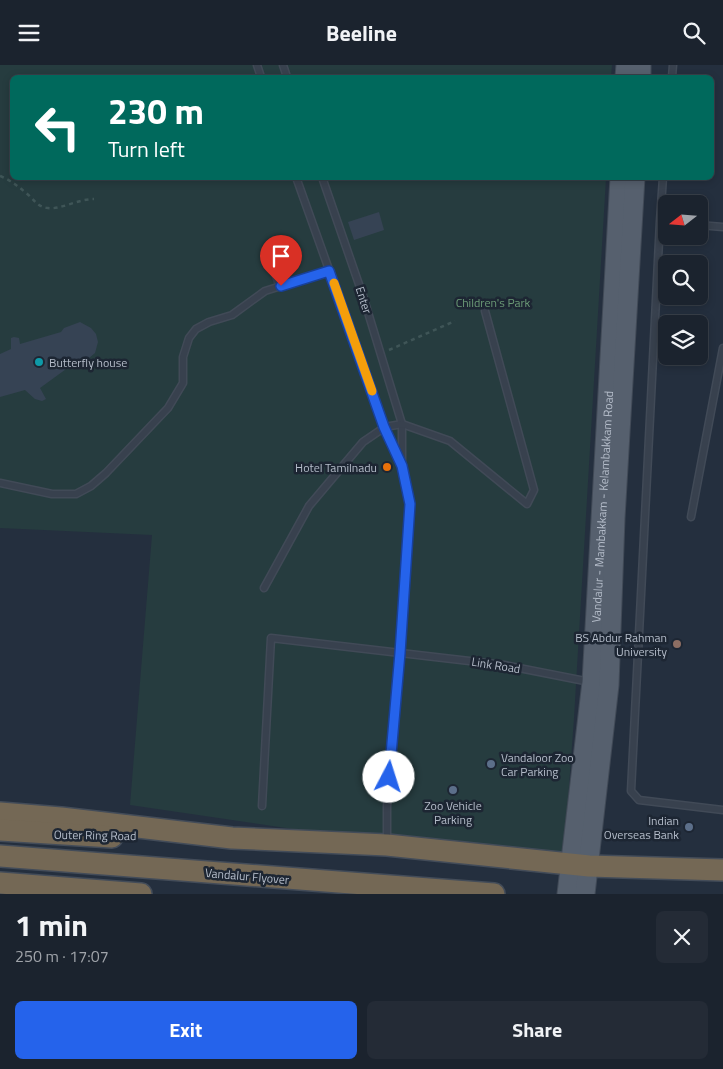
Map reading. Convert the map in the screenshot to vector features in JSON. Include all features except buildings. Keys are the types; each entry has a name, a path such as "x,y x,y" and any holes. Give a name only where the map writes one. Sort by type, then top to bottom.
{"highway":[{"path":"0,813 61,818 232,838 386,845 580,865 723,870"},
{"name":"Outer Ring Road","path":"0,830 108,837 191,834"},
{"name":"Vandalur Flyover","path":"0,856 494,894"},
{"path":"0,883 141,894"}],"main road":[{"name":"Vandalur - Mambakkam - Kelambakkam Road","path":"585,894 580,865 620,180"},
{"name":"Vandalur - Mambakkam - Kelambakkam Road","path":"566,894 580,865 609,685 615,517 635,180"}],"lane":[{"path":"297,180 384,427 402,466 410,504 387,806 386,845"},
{"name":"Enter","path":"323,180 363,296 402,424 402,466"},
{"path":"663,180 663,195"},
{"path":"708,226 723,227"},
{"path":"662,245 631,791 640,801 723,810"},
{"path":"0,483 52,494 76,494 91,486 106,473 168,408 183,383 183,357 189,339 196,329 209,322 232,315 265,291 329,271"},
{"path":"264,588 309,506 363,442 384,427 402,424 450,441 527,505 534,490 485,311"},
{"path":"691,517 723,348"},
{"name":"Link Road","path":"262,806 271,638 504,665 592,682"}],"path":[{"path":"0,176 16,184 38,205 50,209 77,200 94,199"},
{"path":"381,354 455,321"}],"green space":[{"name":"Children's Park","path":"0,65 612,65 611,75 10,75 10,180 606,180 574,718 563,869 130,805 152,535 0,528"}],"slow traffic":[{"path":"334,283 372,391"}],"place":[{"name":"Butterfly house","path":"39,362"},
{"name":"Hotel Tamilnadu","path":"387,467"},
{"name":"BS Abdur Rahman University","path":"677,644"},
{"name":"Vandaloor Zoo Car Parking","path":"491,764"},
{"name":"Zoo Vehicle Parking","path":"453,790"},
{"name":"Indian Overseas Bank","path":"689,827"}],"route":[{"path":"281,286 329,271 384,427 402,466 410,504 389,777"}]}
